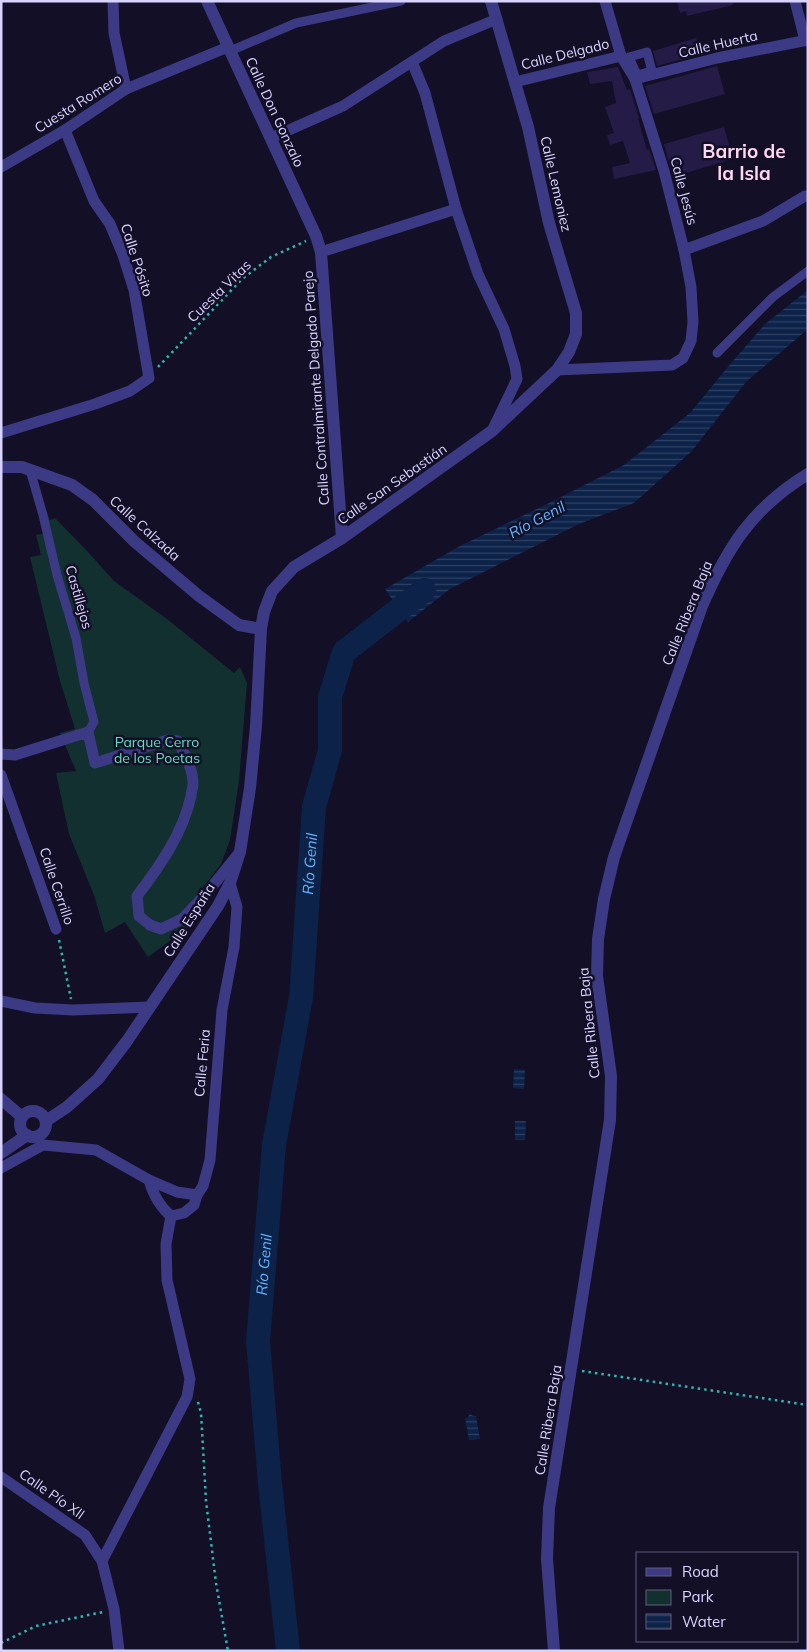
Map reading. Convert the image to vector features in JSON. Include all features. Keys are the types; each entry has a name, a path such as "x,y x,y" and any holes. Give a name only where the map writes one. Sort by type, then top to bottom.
{"street":[{"path":"114,1 114,33 126,89"},
{"name":"Calle Don Gonzalo","path":"207,1 316,236"},
{"path":"229,49 296,23 401,1"},
{"name":"Calle Lemoniez","path":"491,1 528,128 549,223 576,313 576,334 569,352 557,370"},
{"name":"Calle Jesús","path":"557,370 672,364 683,358 691,341 693,322 691,287 684,250 664,171 635,79 621,56 605,1"},
{"path":"795,1 806,40"},
{"path":"271,138 343,106 444,41 497,19"},
{"name":"Calle Huerta","path":"635,79 717,58 806,40"},
{"name":"Cuesta Romero","path":"1,168 65,130 126,89 229,49"},
{"name":"Calle Delgado","path":"515,82 621,56"},
{"path":"412,62 425,93 456,209 478,274 504,329 516,366 517,379 492,431"},
{"name":"Calle Pósito","path":"65,130 94,201 110,224 123,256 134,290 149,378"},
{"path":"684,250 763,221 805,196"},
{"path":"321,252 456,209"},
{"name":"Calle Contralmirante Delgado Parejo","path":"316,236 321,252 342,538"},
{"path":"717,352 773,297 808,270"},
{"name":"Calle San Sebastián","path":"261,629 267,601 272,591 294,567 342,538 492,431 557,370"},
{"path":"1,433 95,404 130,391 149,378"},
{"name":"Calle Calzada","path":"1,467 22,467 72,484 93,500 135,542 199,596 240,625 261,629"},
{"name":"Castillejos","path":"30,470 57,575 76,638 84,683 94,722 88,732"},
{"name":"Calle Ribera Baja","path":"554,1651 546,1559 549,1508 610,1120 611,1076 597,976 598,939 604,899 614,857 702,606 716,574 734,543 752,519 774,499 808,474"},
{"name":"Calle España","path":"46,1121 72,1102 98,1079 150,1007 218,906 230,883 240,852 250,788 261,629"},
{"path":"1,754 15,755 88,732 95,763 168,740 178,741 188,762 193,785 188,807 176,836 156,871 137,896 139,916 150,925 161,929 182,919 206,894 240,852"},
{"name":"Calle Cerrillo","path":"1,775 56,929"},
{"name":"Calle Feria","path":"172,1216 184,1213 194,1205 198,1194 204,1186 210,1160 222,1010 234,947 237,908 230,883"},
{"path":"1,1001 35,1008 73,1010 150,1007"},
{"path":"1,1099 22,1116"},
{"path":"29,1111 41,1114 46,1121 45,1129 39,1135 27,1135 21,1129 20,1120 29,1111"},
{"path":"1,1153 27,1135"},
{"path":"1,1168 43,1145 96,1150 149,1180 177,1192 198,1194"},
{"path":"102,1561 187,1397 190,1379 167,1280 166,1244 172,1216 166,1212 153,1193 149,1180"},
{"name":"Calle Pío XII","path":"1,1477 85,1535 102,1561 114,1609 118,1651"}],"path":[{"name":"Cuesta Vitas","path":"149,378 242,279 271,256 316,236"},
{"name":"Calle Cerrillo","path":"56,929 68,976 73,1010"},
{"path":"571,1369 808,1405"},
{"path":"190,1379 201,1413 206,1501 216,1584 228,1651"},
{"path":"1,1643 36,1626 114,1609"}],"green space":[{"name":"Parque Cerro de los Poetas","path":"42,503 50,520 55,518 114,581 167,619 234,673 240,667 247,683 239,781 230,840 221,864 201,890 211,897 197,921 148,957 125,922 105,933 94,895 69,834 56,773 76,771 60,733 75,729 60,681 30,557 41,555 36,535 45,533"}],"water":[{"path":"808,290 808,329 746,382 691,452 634,503 579,524 450,589 408,622 385,589 458,547 624,465 690,413 765,324"},
{"path":"514,1069 525,1070 524,1089 513,1088"},
{"path":"515,1121 526,1121 525,1140 515,1140"},
{"path":"470,1414 476,1416 480,1439 469,1440 465,1418"}],"building":[{"path":"677,1 733,1 733,5 687,16 686,11 680,13"},
{"path":"696,38 701,54 657,66 653,51"},
{"path":"717,66 725,94 654,114 645,86"},
{"path":"618,67 627,90 630,89 647,150 649,149 656,170 614,179 612,167 630,163 623,141 610,145 607,135 614,133 605,107 616,103 612,81 590,84 587,72"},
{"path":"724,127 730,148 736,149 739,157 673,177 664,144"}],"waterway":[{"name":"Río Genil","path":"288,1651 270,1483 258,1341 274,1145 301,997 314,807 330,750 330,697 344,652 424,590"}],"district":[{"name":"Barrio de la Isla","path":"744,162"}]}
